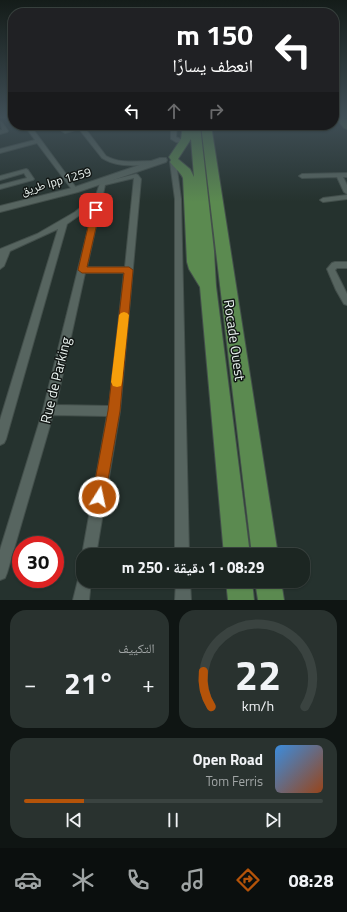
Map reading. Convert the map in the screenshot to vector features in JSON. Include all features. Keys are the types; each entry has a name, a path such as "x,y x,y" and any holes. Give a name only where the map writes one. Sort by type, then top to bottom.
{"highway":[{"path":"183,146 171,160 186,171 189,178 194,262 196,268 208,286"},
{"name":"Rocade Ouest","path":"197,146 207,251 208,286 236,548"},
{"name":"Rocade Ouest","path":"209,146 264,548"},
{"path":"240,588 241,600"},
{"path":"269,588 271,600"}],"street":[{"path":"0,151 17,146"},
{"path":"42,146 75,190"},
{"path":"97,146 104,157 108,160 115,162 153,163"},
{"path":"171,160 178,199 182,548"},
{"name":"طريق lpp 1259","path":"0,209 75,190 153,163 171,160"},
{"path":"0,178 26,171 31,179 0,187"},
{"path":"339,175 347,192"},
{"path":"302,176 347,175"},
{"name":"Rue de Parking","path":"0,573 49,410 102,184 136,176 138,179 129,270"},
{"path":"0,266 3,250 64,223 88,208 100,196"},
{"path":"323,200 347,197"},
{"path":"0,439 64,223"},
{"path":"347,265 335,266 332,268 347,302"},
{"path":"82,270 129,270 114,411 90,548"},
{"path":"49,410 114,411"},
{"path":"81,600 83,588"},
{"path":"182,588 183,600"}],"slow traffic":[{"path":"117,382 124,315"}],"route":[{"path":"96,210 82,270 129,270 114,411 99,497"}]}
